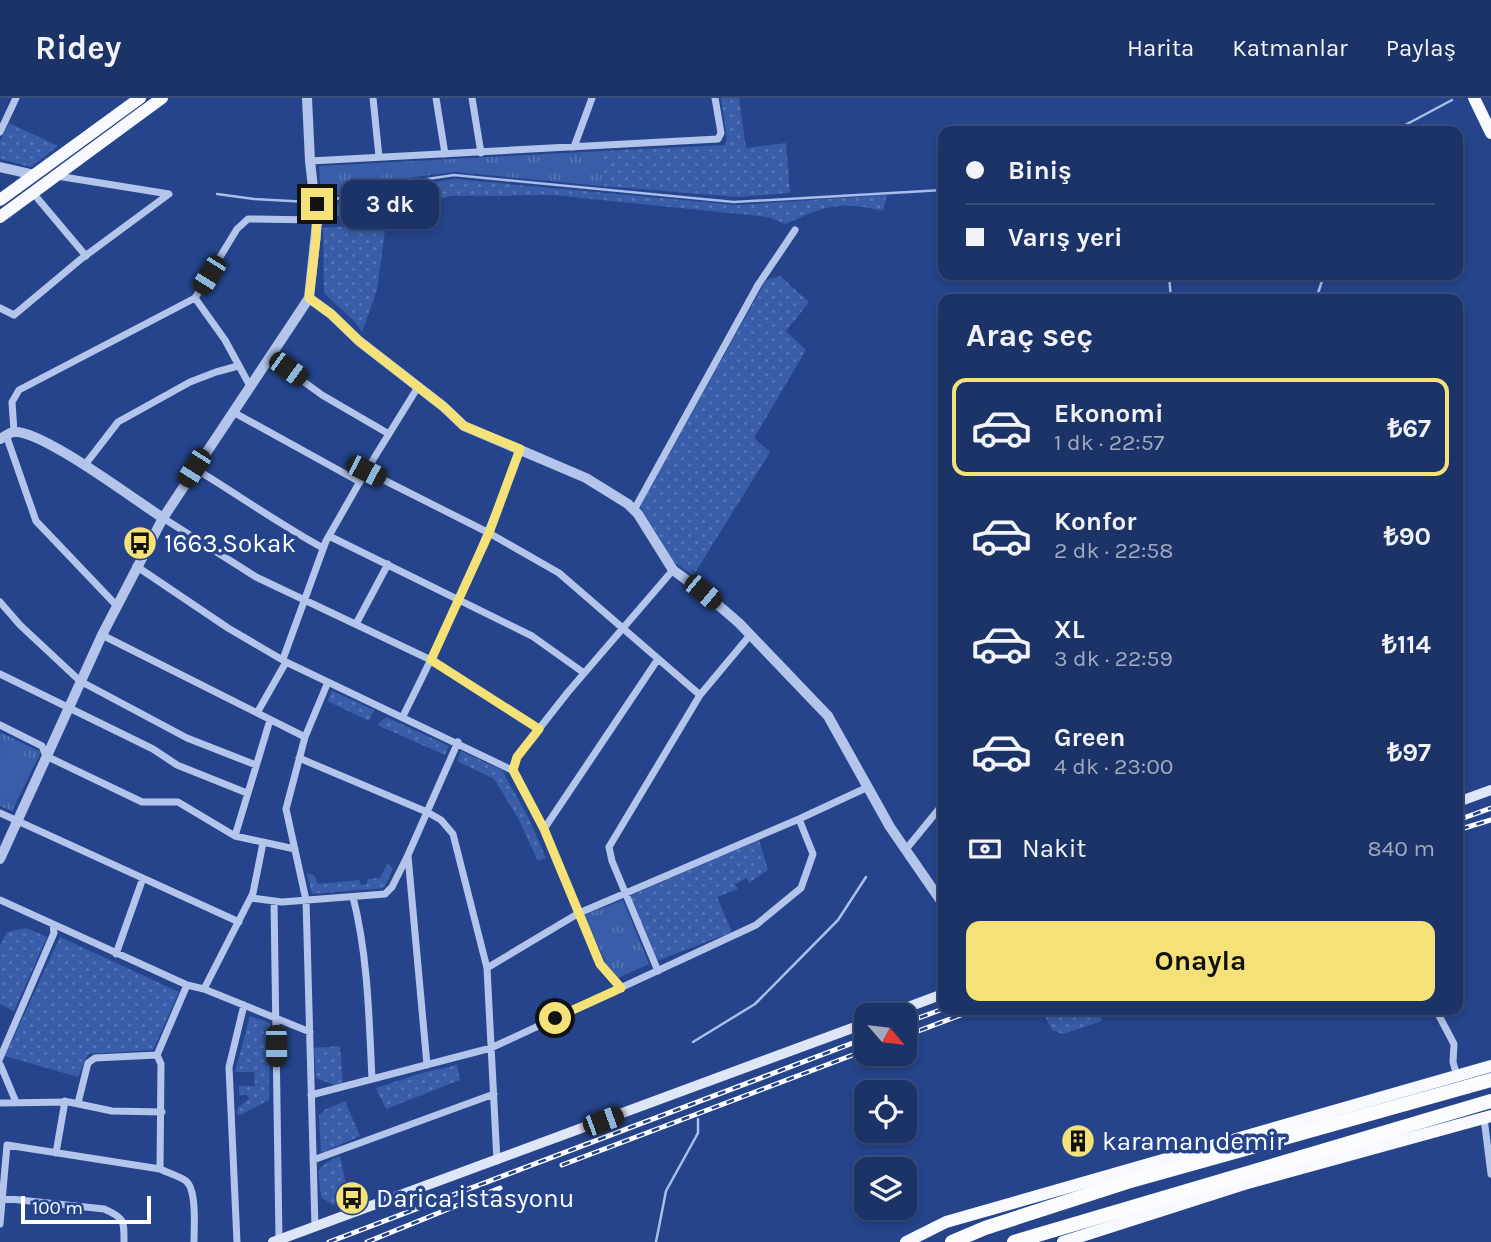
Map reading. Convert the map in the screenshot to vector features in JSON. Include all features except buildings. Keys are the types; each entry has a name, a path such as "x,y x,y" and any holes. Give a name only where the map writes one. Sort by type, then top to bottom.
{"highway":[{"path":"952,1242 985,1228 1127,1182 1491,1080"},
{"path":"1014,1242 1491,1101"}],"main road":[{"path":"0,200 140,98"},
{"path":"0,217 162,98"},
{"path":"1474,98 1491,133"},
{"path":"1463,800 1491,790"},
{"path":"917,1004 938,996"},
{"path":"276,1241 854,1027"},
{"path":"906,1242 946,1222 1491,1066"},
{"path":"1063,1242 1244,1184 1487,1117"}],"street":[{"path":"0,132 16,98"},
{"path":"0,859 68,706 136,566 194,468 309,298 317,223 307,98"},
{"path":"373,98 379,158"},
{"path":"436,98 445,154"},
{"path":"472,98 481,153"},
{"path":"574,147 592,98"},
{"path":"310,161 718,139 721,133 715,98"},
{"path":"0,167 34,175"},
{"path":"0,309 14,315 86,256 169,194 57,176"},
{"path":"33,193 86,256"},
{"path":"117,606 36,521 7,435 12,402 19,390 195,298 237,229 248,219 316,220 317,223"},
{"path":"634,510 758,285 795,230"},
{"path":"195,298 225,340 250,386"},
{"path":"309,298 464,426 586,478 634,510 673,570 703,592 751,635 828,716 890,827 938,896"},
{"path":"270,357 322,395 388,434"},
{"path":"84,466 118,422 190,382 238,366"},
{"path":"257,713 285,661 303,598 323,548 418,387"},
{"path":"233,412 360,482"},
{"path":"7,435 34,436 54,445 256,577 431,660 539,729"},
{"path":"403,716 461,599 520,449"},
{"path":"194,468 323,548"},
{"path":"366,471 489,533 559,573 700,695"},
{"path":"329,536 532,636 584,673"},
{"path":"356,624 387,564"},
{"path":"136,566 228,628 285,661 513,770 544,829 600,964 621,988"},
{"path":"513,770 517,757 539,729 673,570"},
{"path":"0,602 20,625 80,681 187,738 256,765"},
{"path":"102,635 305,737"},
{"path":"658,971 609,847 700,695 751,635"},
{"path":"544,829 658,659"},
{"path":"0,674 153,749 177,765 247,793"},
{"path":"315,1227 306,900 286,809 305,737 328,682"},
{"path":"235,836 271,720"},
{"path":"0,725 42,746 46,756 142,802 178,802 235,836 295,849"},
{"path":"251,898 274,901 385,894 392,887 408,855 457,742"},
{"path":"299,758 427,812 441,820 453,834 487,968 497,1161"},
{"path":"487,968 579,913 868,787"},
{"path":"907,848 938,810"},
{"path":"0,813 239,922"},
{"path":"312,1095 491,1048 756,925 801,888 813,853 799,819"},
{"path":"204,989 251,898 263,843"},
{"path":"408,855 427,1065"},
{"path":"116,954 143,878"},
{"path":"354,897 366,961 372,1079"},
{"path":"0,900 187,985 204,989 310,1032"},
{"path":"274,901 276,1241"},
{"path":"0,1058 54,933 53,925"},
{"path":"160,1170 161,1064 157,1055 187,985"},
{"path":"237,1242 229,1067 244,1005"},
{"path":"1439,1015 1454,1044 1453,1062 1457,1076"},
{"path":"78,1103 88,1063 95,1058 157,1055"},
{"path":"0,1064 16,1102"},
{"path":"313,1160 494,1094"},
{"path":"0,1103 65,1101 112,1111 162,1112"},
{"path":"56,1153 65,1101"},
{"path":"1487,1117 1491,1174"},
{"path":"0,1224 7,1145 160,1170 188,1183 193,1195 194,1242"},
{"path":"2,1198 104,1209 118,1215 124,1222 124,1242"}],"green space":[{"path":"721,98 739,98 746,148 786,143 790,193 738,197 602,186 603,151 725,145 727,138"},
{"path":"9,123 58,146 31,167 0,159 0,141"},
{"path":"603,151 602,186 454,172 392,180 321,199 319,166"},
{"path":"455,179 737,205 887,195 883,211 855,206 833,207 786,224 768,217 552,195 452,196 372,212 322,218 322,208 387,189"},
{"path":"386,223 377,290 362,332 324,293 323,228"},
{"path":"780,276 809,302 786,331 806,350 754,438 770,452 693,576 673,561 640,506 766,280"},
{"path":"332,691 374,710 369,721 327,701"},
{"path":"386,717 449,746 445,755 377,725"},
{"path":"0,732 41,752 12,811 0,806"},
{"path":"6,746 30,758 11,798 0,793 0,758"},
{"path":"461,751 502,770 529,819 546,858 538,861 518,818 494,779 457,761"},
{"path":"759,840 768,870 749,883 747,878 735,884 738,889 717,897 732,932 657,961 629,896"},
{"path":"387,864 393,868 384,888 312,894 307,873 315,876 317,884 359,880 361,885 367,884 367,879 380,878"},
{"path":"623,900 649,964 618,978 606,963 584,915"},
{"path":"26,928 47,937 14,1011 0,1004 0,946 7,932"},
{"path":"60,937 179,992 153,1050 88,1054 78,1077 5,1056"},
{"path":"1044,1015 1100,1015 1102,1021 1063,1034 1052,1030"},
{"path":"250,1016 270,1023 269,1100 240,1115 237,1113 238,1107 249,1099 247,1095 239,1095 239,1086 255,1086 254,1072 235,1072"},
{"path":"340,1046 343,1083 334,1085 316,1078 314,1048"},
{"path":"457,1065 460,1080 386,1109 376,1088 426,1072"},
{"path":"345,1101 360,1136 321,1153 319,1115"},
{"path":"340,1156 349,1198 333,1205 321,1197 319,1175 325,1163"}],"waterway":[{"path":"1403,126 1452,100"},
{"path":"324,202 394,184 454,175 734,202 938,190"},
{"path":"217,194 309,202"},
{"path":"1169,280 1171,294"},
{"path":"1318,294 1322,280"},
{"path":"693,1042 755,1004 838,920 866,877"},
{"path":"656,1242 666,1191 698,1133 698,1119"}],"railway":[{"path":"1463,818 1491,808"},
{"path":"1463,828 1491,820"},
{"path":"917,1019 938,1011"},
{"path":"917,1031 961,1015"},
{"path":"329,1242 854,1043"},
{"path":"562,1165 854,1055"},
{"path":"367,1242 500,1188"}],"place":[{"name":"1663.Sokak","path":"140,543"},
{"name":"karaman demir","path":"1078,1141"},
{"name":"Darica İstasyonu","path":"352,1198"}],"route":[{"path":"317,204 309,298 464,426 520,449 489,533 431,660 539,729 517,757 513,770 544,829 600,964 621,988 555,1018"}]}
